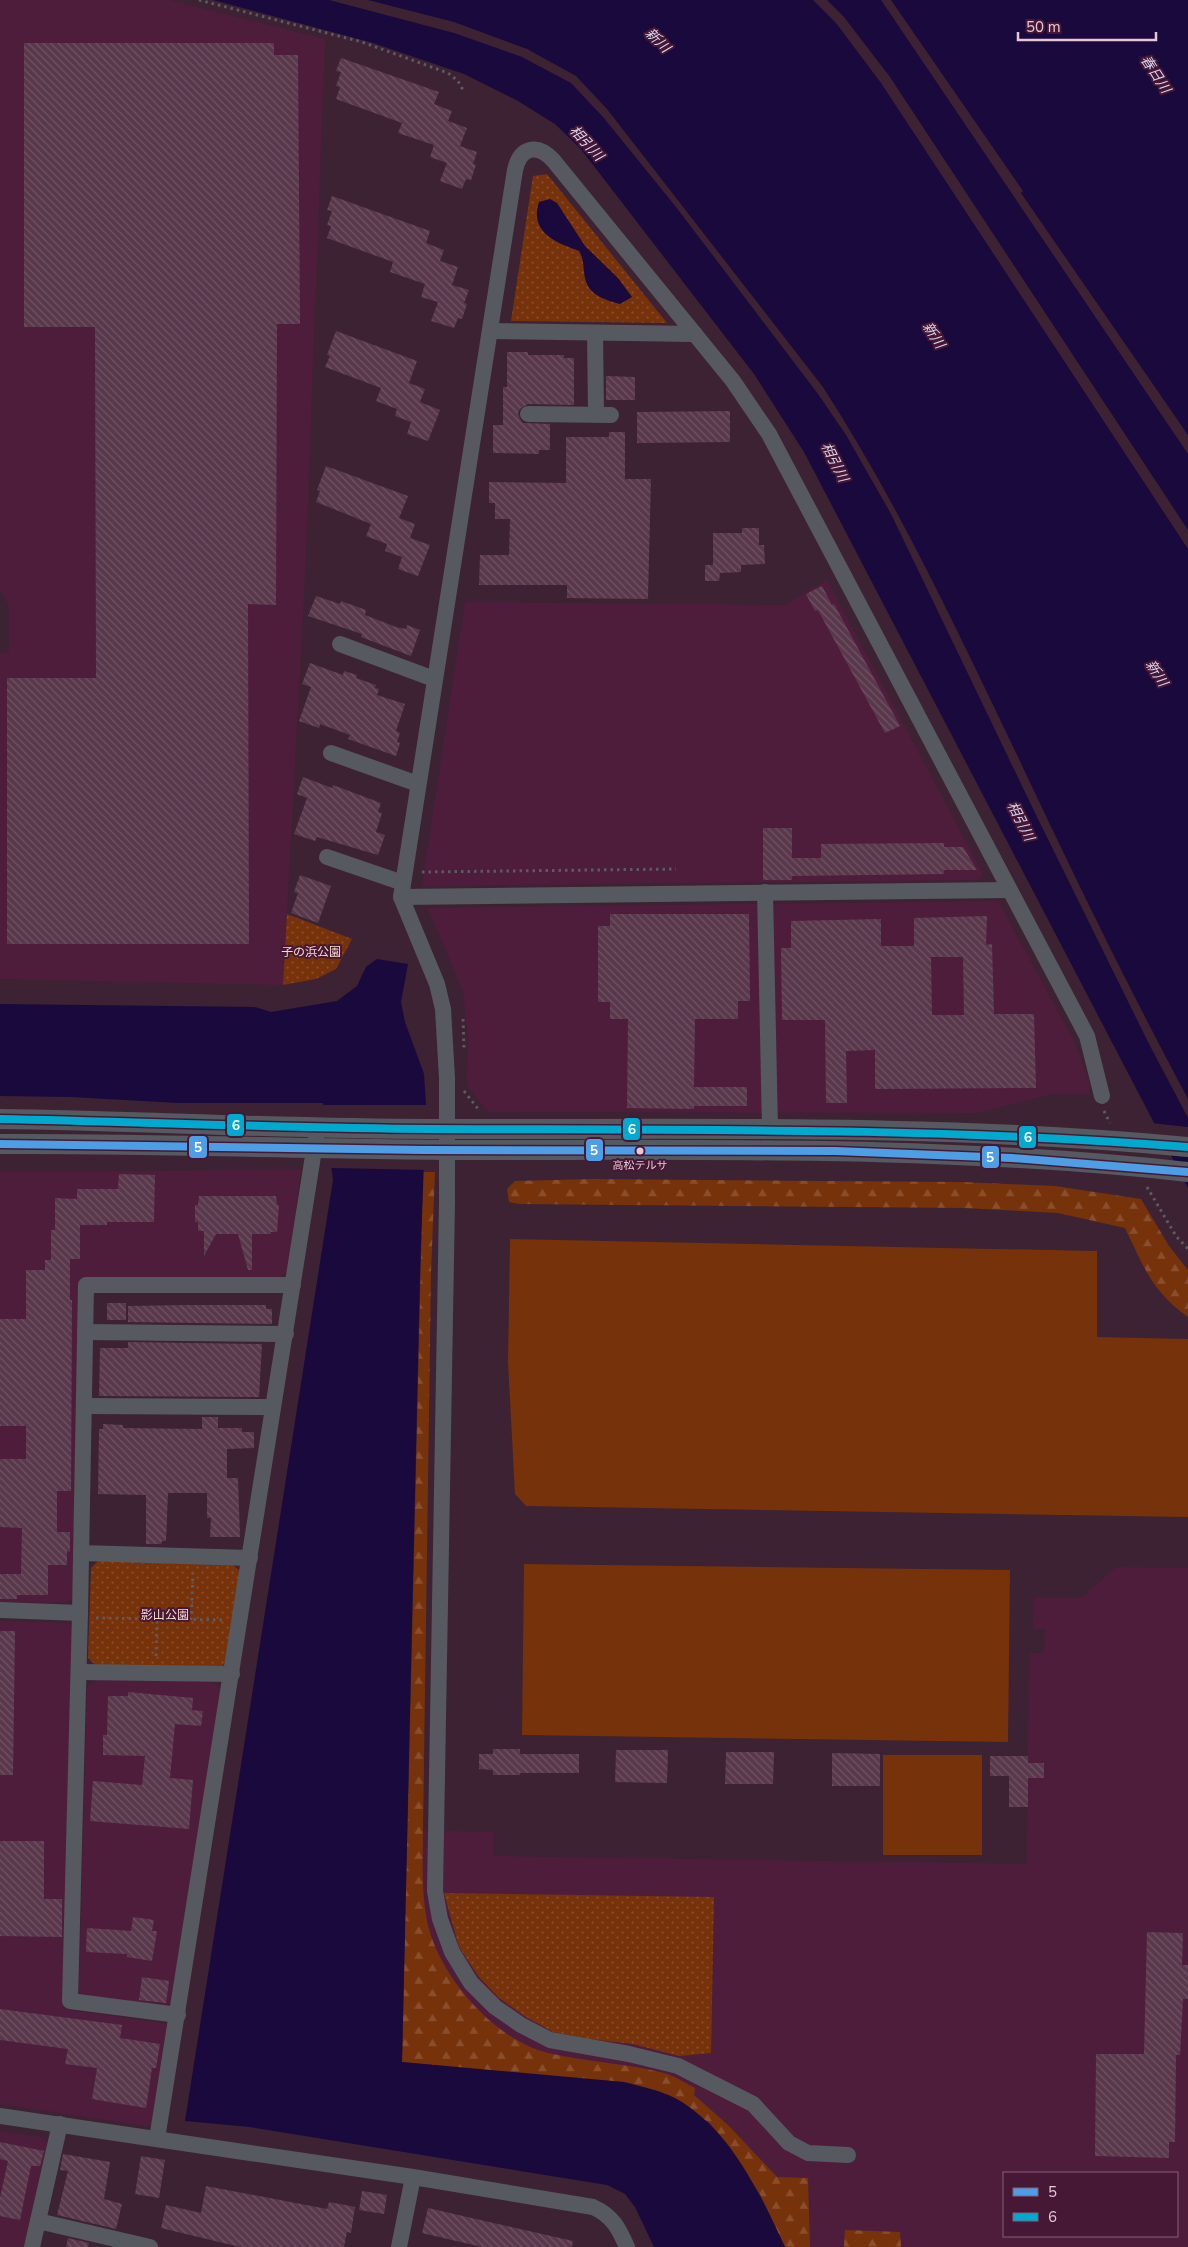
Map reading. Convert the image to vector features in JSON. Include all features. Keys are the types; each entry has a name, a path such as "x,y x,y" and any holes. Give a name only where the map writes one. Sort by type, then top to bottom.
{"street":[{"path":"848,2155 808,2154 789,2143 752,2104 678,2066 630,2054 550,2040 521,2025 495,2007 472,1983 452,1952 440,1919 435,1891 447,1078 443,1009 436,984 402,890 517,160 521,154 535,150 545,152 553,160 695,334 732,381 769,434 1087,1036 1102,1096"},
{"path":"490,331 695,334"},
{"path":"528,414 603,414 595,332"},
{"path":"340,644 434,679"},
{"path":"332,753 418,784"},
{"path":"327,857 419,897 1009,890"},
{"path":"766,892 770,1129"},
{"path":"0,1120 427,1129 770,1129 960,1132 1112,1140 1188,1148"},
{"path":"157,2139 293,1285 321,1148 321,1127"},
{"path":"0,1144 426,1150 638,1149 951,1154 1126,1165 1188,1172"},
{"path":"178,2016 70,2001 86,1285 293,1285"},
{"path":"85,1332 286,1334"},
{"path":"84,1406 274,1407"},
{"path":"81,1553 250,1558"},
{"path":"0,1610 80,1615"},
{"path":"78,1672 232,1674"},
{"path":"0,2116 413,2177 593,2208 608,2215 614,2222 627,2247"},
{"path":"32,2247 60,2124"},
{"path":"399,2247 413,2177"},
{"path":"38,2221 150,2247"}],"path":[{"path":"199,0 362,42 448,73 458,81 463,90"},
{"path":"419,897 420,865"},
{"path":"419,872 676,869"},
{"path":"462,1014 464,1057"},
{"path":"464,1083 464,1092 480,1112 485,1112"},
{"path":"192,1620 194,1557"},
{"path":"80,1615 157,1620 241,1621"},
{"path":"156,1673 157,1620"}],"shaded area":[{"path":"0,0 170,0 325,39 305,575 283,985 0,979 0,653 9,652 9,606 0,590"},
{"path":"827,580 983,874 979,880 422,886 465,602 785,605"},
{"path":"998,901 1075,1043 1090,1085 1089,1094 1052,1094 976,1113 488,1112 467,1086 468,1039 463,991 428,908"},
{"path":"301,1170 288,1270 281,1277 80,1278 75,1596 66,1603 0,1602 0,1172"},
{"path":"1116,1567 1188,1568 1188,2247 785,2247 761,2196 443,2066 402,2062 407,1830 493,1832 493,1856 1027,1864 1029,1653 1044,1653 1045,1629 1033,1629 1034,1598 1081,1598"},
{"path":"0,1621 69,1623 74,1629 63,2009 164,2023 169,2029 152,2124 147,2126 0,2104"},
{"path":"97,1680 213,1682 221,1690 171,2003 163,2008 86,1999 79,1991 87,1687"},
{"path":"0,2131 42,2137 49,2144 24,2247 0,2247"}],"green space":[{"path":"547,174 667,323 511,321 533,176"},
{"name":"子の浜公園","path":"287,914 352,939 336,969 316,979 283,985"},
{"path":"423,1172 435,1172 431,1273 423,1865 425,1910 433,1942 443,1963 471,2002 489,2020 508,2034 528,2046 548,2053 650,2070 676,2078 695,2088 694,2095 729,2126 777,2177 808,2178 810,2247 785,2247 761,2196 730,2147 708,2121 443,2066 402,2062"},
{"path":"592,1179 962,1182 1055,1186 1141,1199 1169,1246 1188,1270 1188,1317 1176,1308 1157,1288 1143,1266 1125,1228 1058,1213 964,1208 519,1204 509,1202 507,1189 515,1181"},
{"path":"510,1239 1097,1251 1097,1337 1188,1339 1188,1517 526,1506 515,1494 508,1362"},
{"name":"影山公園","path":"98,1561 233,1565 241,1572 228,1656 222,1668 96,1666 88,1658 91,1568"},
{"path":"524,1564 1010,1570 1008,1742 522,1735"},
{"path":"883,1755 982,1755 982,1855 883,1855"},
{"path":"444,1893 714,1897 711,2053 679,2056 633,2044 589,2039 553,2032 526,2017 499,1998 479,1977 459,1947"},
{"path":"845,2230 900,2232 901,2247 844,2247"}],"water":[{"name":"相引川","path":"213,0 329,0 454,33 522,57 571,83 603,117 676,207 818,394 846,435 891,514 1037,817 1148,1042 1188,1118 1188,1188 804,452 754,374 580,148 555,124 518,101 464,74 373,43"},
{"name":"新川","path":"368,0 813,0 836,23 881,83 1188,549 1188,1099 1101,929 926,569 877,477 823,387 607,109 576,76 527,49 454,22"},
{"path":"827,0 881,0 1188,454 1188,530 890,77 844,17"},
{"name":"春日川","path":"891,0 1188,0 1188,435 1021,193 1023,191"},
{"path":"550,199 557,203 585,246 618,278 632,297 620,304 606,300 591,290 585,279 583,261 579,251 554,240 541,229 537,213 539,202"},
{"path":"377,959 408,964 401,1002 405,1022 424,1074 426,1105 420,1271 402,2062 624,2082 675,2098 700,2116 730,2148 755,2187 785,2247 654,2247 635,2207 625,2194 607,2185 250,2127 185,2121 333,1180 323,1103 178,1103 71,1097 0,1096 0,1004 255,1007 271,1012 337,1001 357,986 366,967"}],"pier":[{"path":"322,1105 427,1105 426,1170 330,1168"},
{"path":"1151,1123 1188,1127 1188,1157 1168,1155"}],"building":[{"path":"24,43 274,43 274,55 298,55 300,324 277,324 276,605 248,604 249,944 7,944 7,678 96,678 95,327 24,327"},
{"path":"341,58 439,92 434,104 452,111 448,121 467,128 460,146 477,152 473,164 476,165 471,180 466,179 462,189 440,181 447,163 430,157 434,145 398,133 402,123 336,99 340,87 336,86 341,72 336,71"},
{"path":"332,196 430,231 426,243 444,250 440,261 458,267 452,285 469,290 464,303 467,304 462,319 458,318 454,328 431,321 438,302 421,297 425,284 390,272 393,262 327,238 331,226 327,225 332,211 327,210"},
{"path":"336,331 417,361 409,383 425,389 420,402 440,410 428,441 407,434 411,422 395,416 397,409 376,401 381,388 325,367 330,356 327,355"},
{"path":"507,352 528,352 528,355 564,355 564,358 574,358 574,405 528,404 520,409 518,413 523,423 550,424 550,450 539,450 539,454 493,453 493,425 503,425 503,387 507,387"},
{"path":"606,376 635,377 635,400 606,400"},
{"path":"730,411 730,442 637,443 637,412"},
{"path":"609,432 625,432 625,479 651,479 648,599 567,598 567,585 479,585 480,555 509,555 510,519 495,519 495,503 489,503 489,482 566,483 566,437 609,437"},
{"path":"326,466 408,496 399,518 415,524 410,538 430,545 418,576 398,569 402,557 385,551 387,544 366,536 371,524 316,502 320,491 317,490"},
{"path":"742,528 759,528 759,545 764,545 765,564 741,565 741,572 720,573 719,581 705,581 705,565 713,565 713,533 742,533"},
{"path":"822,586 832,605 834,604 900,726 885,733 818,610 815,611 806,594"},
{"path":"316,596 340,604 341,601 366,610 365,615 396,627 406,629 407,625 420,630 411,656 361,637 362,634 308,616"},
{"path":"310,663 343,675 344,671 357,675 356,678 376,685 375,688 379,689 377,695 405,704 396,731 400,733 397,742 400,743 396,756 348,739 350,735 320,724 319,728 299,721 311,687 302,684"},
{"path":"303,777 332,788 333,785 381,803 378,812 382,813 376,832 385,835 378,855 317,837 315,841 294,834 307,798 297,794"},
{"path":"763,828 792,828 792,858 821,858 821,844 944,843 944,847 963,847 977,870 944,870 944,874 792,876 792,880 763,880"},
{"path":"300,875 331,886 318,923 291,913 298,893 294,892"},
{"path":"610,914 749,914 750,1001 738,1001 738,1019 695,1019 694,1087 747,1087 747,1106 694,1106 694,1109 627,1108 628,1019 610,1019 610,1002 598,1002 598,926 610,926"},
{"path":"987,916 986,945 992,944 994,1014 1034,1014 1036,1088 875,1089 875,1050 846,1051 847,1103 826,1103 825,1020 782,1020 781,948 791,948 791,921 881,919 881,946 914,946 914,918","holes":["931,957 963,957 964,1015 932,1015"]},
{"path":"119,1174 155,1175 154,1222 107,1222 107,1225 80,1225 80,1259 70,1259 70,1300 72,1300 71,1491 57,1491 57,1532 70,1532 70,1552 67,1551 67,1565 48,1565 48,1595 17,1595 17,1599 0,1599 0,1574 21,1574 22,1528 0,1527 0,1459 26,1459 26,1426 0,1426 0,1319 26,1319 26,1270 45,1270 45,1260 51,1260 51,1230 55,1230 55,1198 77,1199 77,1189 118,1189"},
{"path":"199,1196 276,1196 277,1205 279,1205 277,1232 271,1232 271,1234 252,1234 252,1270 248,1270 238,1234 216,1234 204,1256 204,1231 198,1231 198,1222 195,1222 195,1205 198,1205"},
{"path":"107,1303 126,1303 126,1320 107,1320"},
{"path":"266,1305 266,1309 272,1309 272,1324 128,1322 128,1306"},
{"path":"128,1342 262,1344 259,1397 99,1396 100,1348 128,1348"},
{"path":"202,1417 218,1417 218,1428 242,1428 242,1432 254,1432 254,1448 227,1449 227,1478 238,1478 240,1537 210,1537 211,1518 207,1518 207,1493 168,1493 166,1541 162,1541 161,1544 146,1544 146,1495 98,1494 99,1429 103,1429 103,1424 123,1425 123,1428 202,1429"},
{"path":"0,1631 15,1631 13,1775 0,1775"},
{"path":"128,1692 193,1698 192,1710 203,1711 201,1726 175,1724 170,1778 193,1780 189,1829 90,1821 93,1781 142,1785 145,1756 103,1755 103,1735 107,1735 108,1696 128,1696"},
{"path":"493,1749 520,1749 520,1754 579,1754 579,1773 493,1775 493,1770 479,1769 479,1754 493,1754"},
{"path":"616,1750 668,1750 667,1783 615,1782"},
{"path":"726,1752 774,1752 773,1784 725,1784"},
{"path":"832,1753 880,1754 880,1786 832,1786"},
{"path":"990,1756 1028,1756 1028,1763 1044,1763 1044,1778 1028,1778 1028,1807 1009,1807 1009,1776 990,1776"},
{"path":"0,1841 44,1841 44,1899 62,1899 62,1937 0,1936"},
{"path":"133,1917 154,1920 152,1931 157,1931 152,1961 127,1957 127,1954 86,1952 87,1928 131,1931"},
{"path":"1147,1932 1183,1933 1182,1965 1188,1965 1188,1999 1183,1999 1180,2055 1176,2055 1175,2142 1169,2142 1169,2158 1095,2156 1096,2054 1144,2054"},
{"path":"142,1977 169,1981 166,2003 139,2000"},
{"path":"0,2009 122,2025 120,2038 160,2044 156,2068 152,2068 146,2108 92,2099 97,2068 65,2064 68,2049 0,2040"},
{"path":"0,2142 44,2151 40,2166 31,2166 20,2220 0,2216 0,2198 8,2161 0,2159"},
{"path":"63,2154 110,2162 104,2199 122,2204 116,2229 57,2215 68,2171 60,2170"},
{"path":"141,2156 165,2160 159,2198 135,2194"},
{"path":"206,2186 327,2209 329,2202 355,2207 351,2233 347,2232 344,2247 240,2247 161,2228 166,2205 201,2213"},
{"path":"362,2191 387,2195 384,2214 359,2210"},
{"path":"428,2208 573,2241 572,2247 482,2247 422,2233"},
{"path":"68,2238 89,2243 88,2247 66,2247"}],"transit line":[{"name":"6","path":"0,1119 376,1128 904,1133 998,1136 1188,1147"},
{"name":"5","path":"0,1144 424,1150 836,1151 1012,1158 1188,1172"}],"place":[{"name":"高松テルサ","path":"640,1151"}]}
